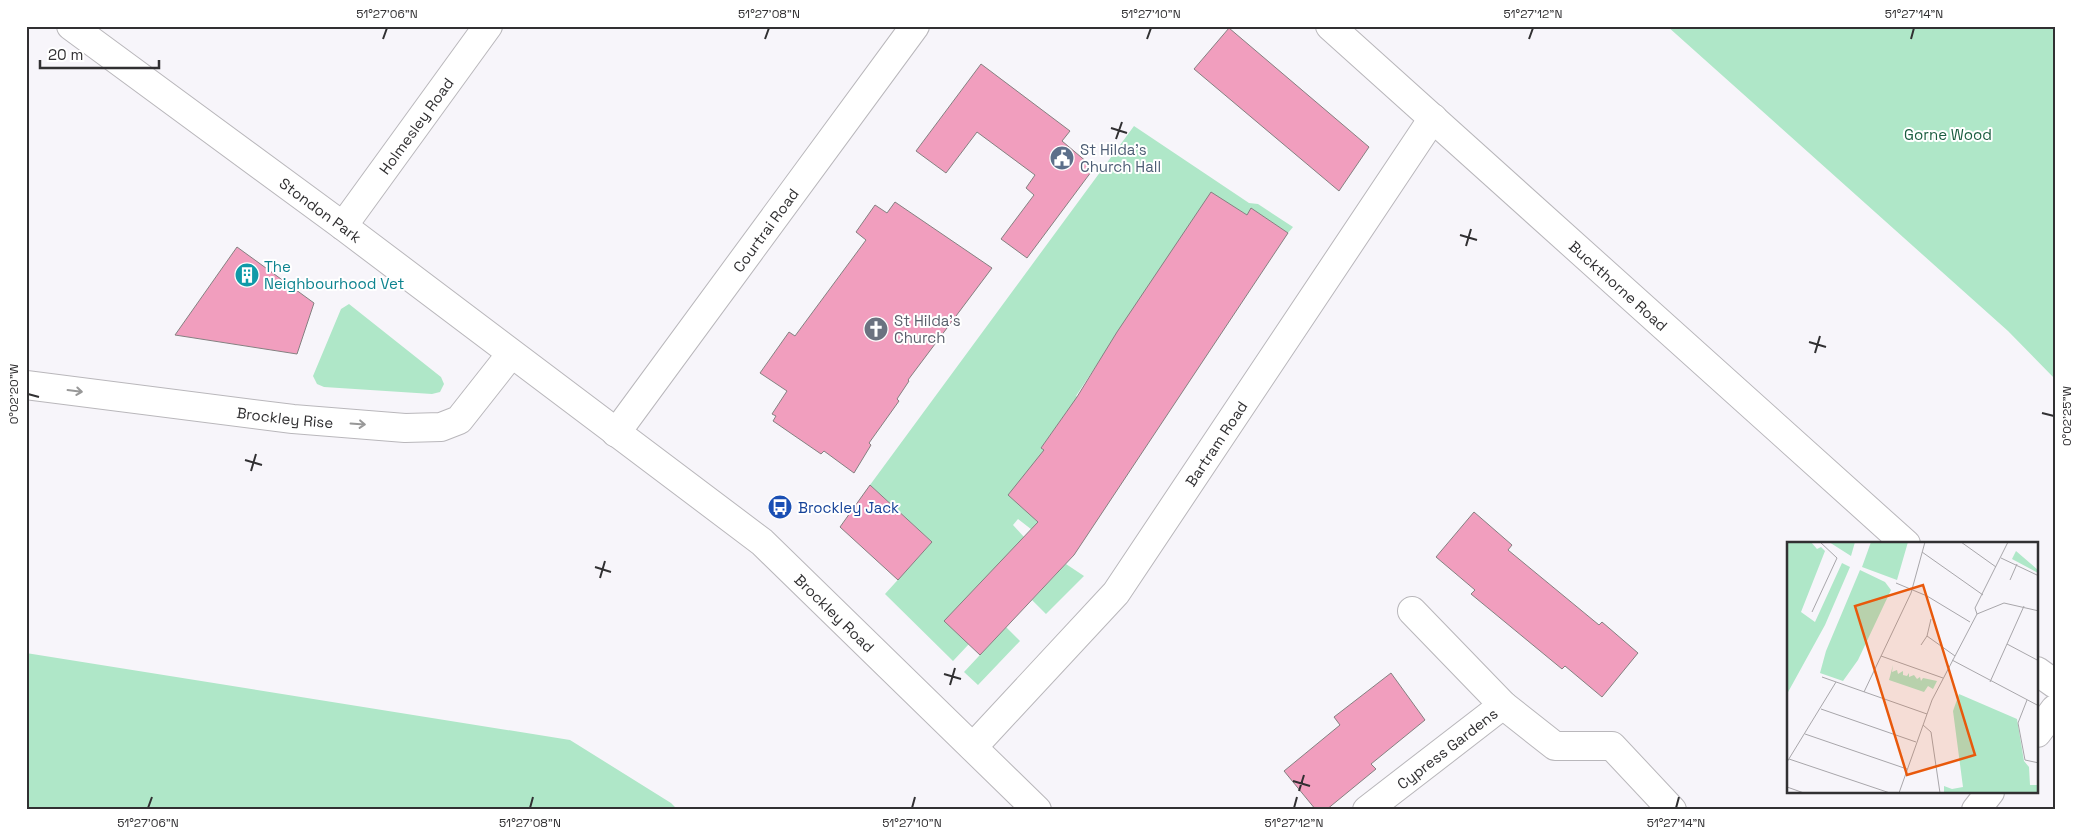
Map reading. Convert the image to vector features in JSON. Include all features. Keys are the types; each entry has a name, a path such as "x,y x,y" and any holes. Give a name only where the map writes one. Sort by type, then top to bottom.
{"street":[{"name":"Stondon Park","path":"70,26 343,226 616,434"},
{"name":"Holmesley Road","path":"343,226 488,26"},
{"name":"Courtrai Road","path":"616,434 915,26"},
{"name":"Buckthorne Road","path":"1330,26 1904,542"},
{"name":"Bartram Road","path":"973,747 1116,593 1432,118"},
{"name":"Brockley Rise","path":"26,385 292,419 405,428 441,427 459,420 511,354"},
{"name":"Brockley Road","path":"616,434 762,542 1037,810"},
{"name":"Cypress Gardens","path":"1412,611 1503,704 1556,746 1612,746 1672,810"},
{"path":"2038,672 2055,684"},
{"name":"Cypress Gardens","path":"1367,810 1503,704"},
{"path":"2038,732 2055,709"},
{"path":"1976,810 1988,794"}],"green space":[{"name":"Gorne Wood","path":"1667,26 2055,26 2055,379 2008,331"},
{"path":"1134,126 1249,203 1258,204 1293,227 1288,233 1252,209 1247,215 1211,193 1076,396 1110,420 1067,411 1041,448 1074,473 1022,479 1008,495 1041,524 1036,533 1018,519 1013,525 1024,537 997,566 969,644 953,661 885,594 932,542 870,485"},
{"path":"349,304 441,377 444,384 440,392 432,394 324,387 317,384 313,376 341,309"},
{"path":"1066,564 1084,576 1046,614 1032,600"},
{"path":"1006,627 1020,641 978,685 964,672"},
{"path":"26,653 570,740 671,803 678,810 26,810"}],"building":[{"path":"1229,28 1369,147 1339,191 1194,69"},
{"name":"St Hilda's Church Hall","path":"981,64 1070,131 1062,141 1094,168 1027,258 1001,239 1034,195 1026,188 1035,175 977,132 946,173 916,151"},
{"path":"1211,192 1247,215 1251,208 1288,233 1074,555 980,655 944,621 1038,522 1008,495 1044,450 1041,448 1077,397 1117,332"},
{"name":"St Hilda's Church","path":"895,202 992,268 908,380 897,399 899,401 869,443 871,445 854,473 824,451 821,454 773,421 776,416 772,414 787,391 760,373 789,332 795,336 866,240 856,232 875,205 887,213"},
{"name":"The Neighbourhood Vet","path":"237,247 314,303 297,354 175,335"},
{"path":"870,485 932,542 898,580 840,527"},
{"path":"1474,512 1512,545 1508,550 1599,625 1602,622 1638,653 1602,697 1565,666 1562,669 1471,594 1475,590 1436,557"},
{"path":"1391,673 1425,720 1371,764 1376,769 1326,810 1316,810 1284,771 1340,725 1334,717"}],"place":[{"name":"St Hilda's Church Hall","path":"1062,158"},
{"name":"The Neighbourhood Vet","path":"247,275"},
{"name":"St Hilda's Church","path":"876,329"},
{"name":"Brockley Jack","path":"780,507"}]}
